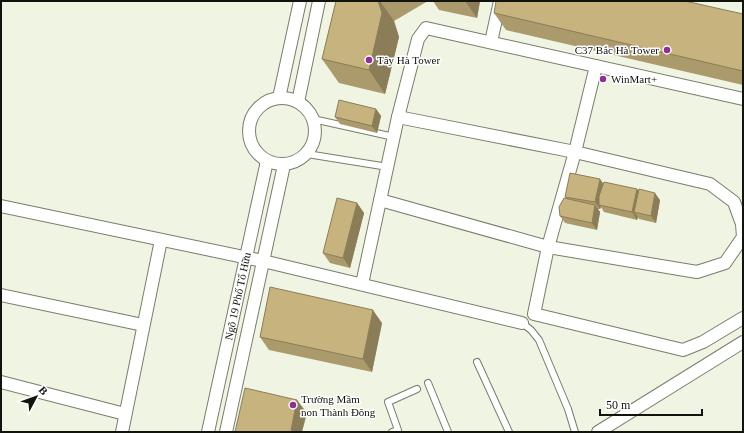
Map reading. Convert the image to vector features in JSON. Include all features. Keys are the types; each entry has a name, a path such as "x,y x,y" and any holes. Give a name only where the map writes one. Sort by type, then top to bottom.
{"street":[{"path":"279,98 300,1"},
{"path":"298,102 319,1"},
{"path":"491,42 500,1"},
{"path":"362,284 398,117 418,39 426,28 743,99"},
{"path":"596,66 575,152 548,247 534,314 683,350 703,342 743,318"},
{"path":"279,98 298,102 307,110 313,119 315,138 307,154 300,160 284,165 267,161 259,155 252,146 249,136 249,125 253,115 260,106 279,98"},
{"path":"380,200 548,247 697,272 725,263 743,237 742,224 734,202 710,184 575,152 398,117"},
{"name":"Ngõ 19 Phố Tố Hữu","path":"208,432 267,161"},
{"name":"Ngõ 19 Phố Tố Hữu","path":"226,432 284,165"},
{"path":"1,206 263,261 522,324"},
{"path":"122,432 161,240"},
{"path":"1,294 143,325"},
{"path":"601,431 743,342"},
{"path":"1,382 125,414"}],"lane":[{"path":"313,119 394,137"},
{"path":"307,154 388,167"},
{"path":"522,324 531,330 539,340 568,409 575,432"},
{"path":"477,362 509,432"},
{"path":"428,383 448,432"},
{"path":"392,432 398,430 388,402 416,389"}],"building":[{"path":"336,1 378,1 382,13 369,70 322,59"},
{"name":"C37 Bắc Hà Tower","path":"496,1 685,1 743,14 743,71 494,13"},
{"path":"339,100 376,109 372,126 335,117"},
{"path":"570,173 600,179 595,202 565,197"},
{"path":"604,182 637,189 632,212 599,205 599,196"},
{"path":"639,189 655,193 651,216 634,212"},
{"path":"337,198 357,203 343,258 323,253"},
{"path":"564,198 595,205 592,223 560,216 559,207"},
{"path":"270,287 373,310 363,359 260,337"},
{"path":"245,388 297,400 291,430 298,432 235,432"}],"place":[{"name":"C37 Bắc Hà Tower","path":"667,50"},
{"name":"Tây Hà Tower","path":"369,60"},
{"name":"WinMart+","path":"603,79"},
{"name":"Trường Mầm non Thành Đông","path":"293,405"}]}
